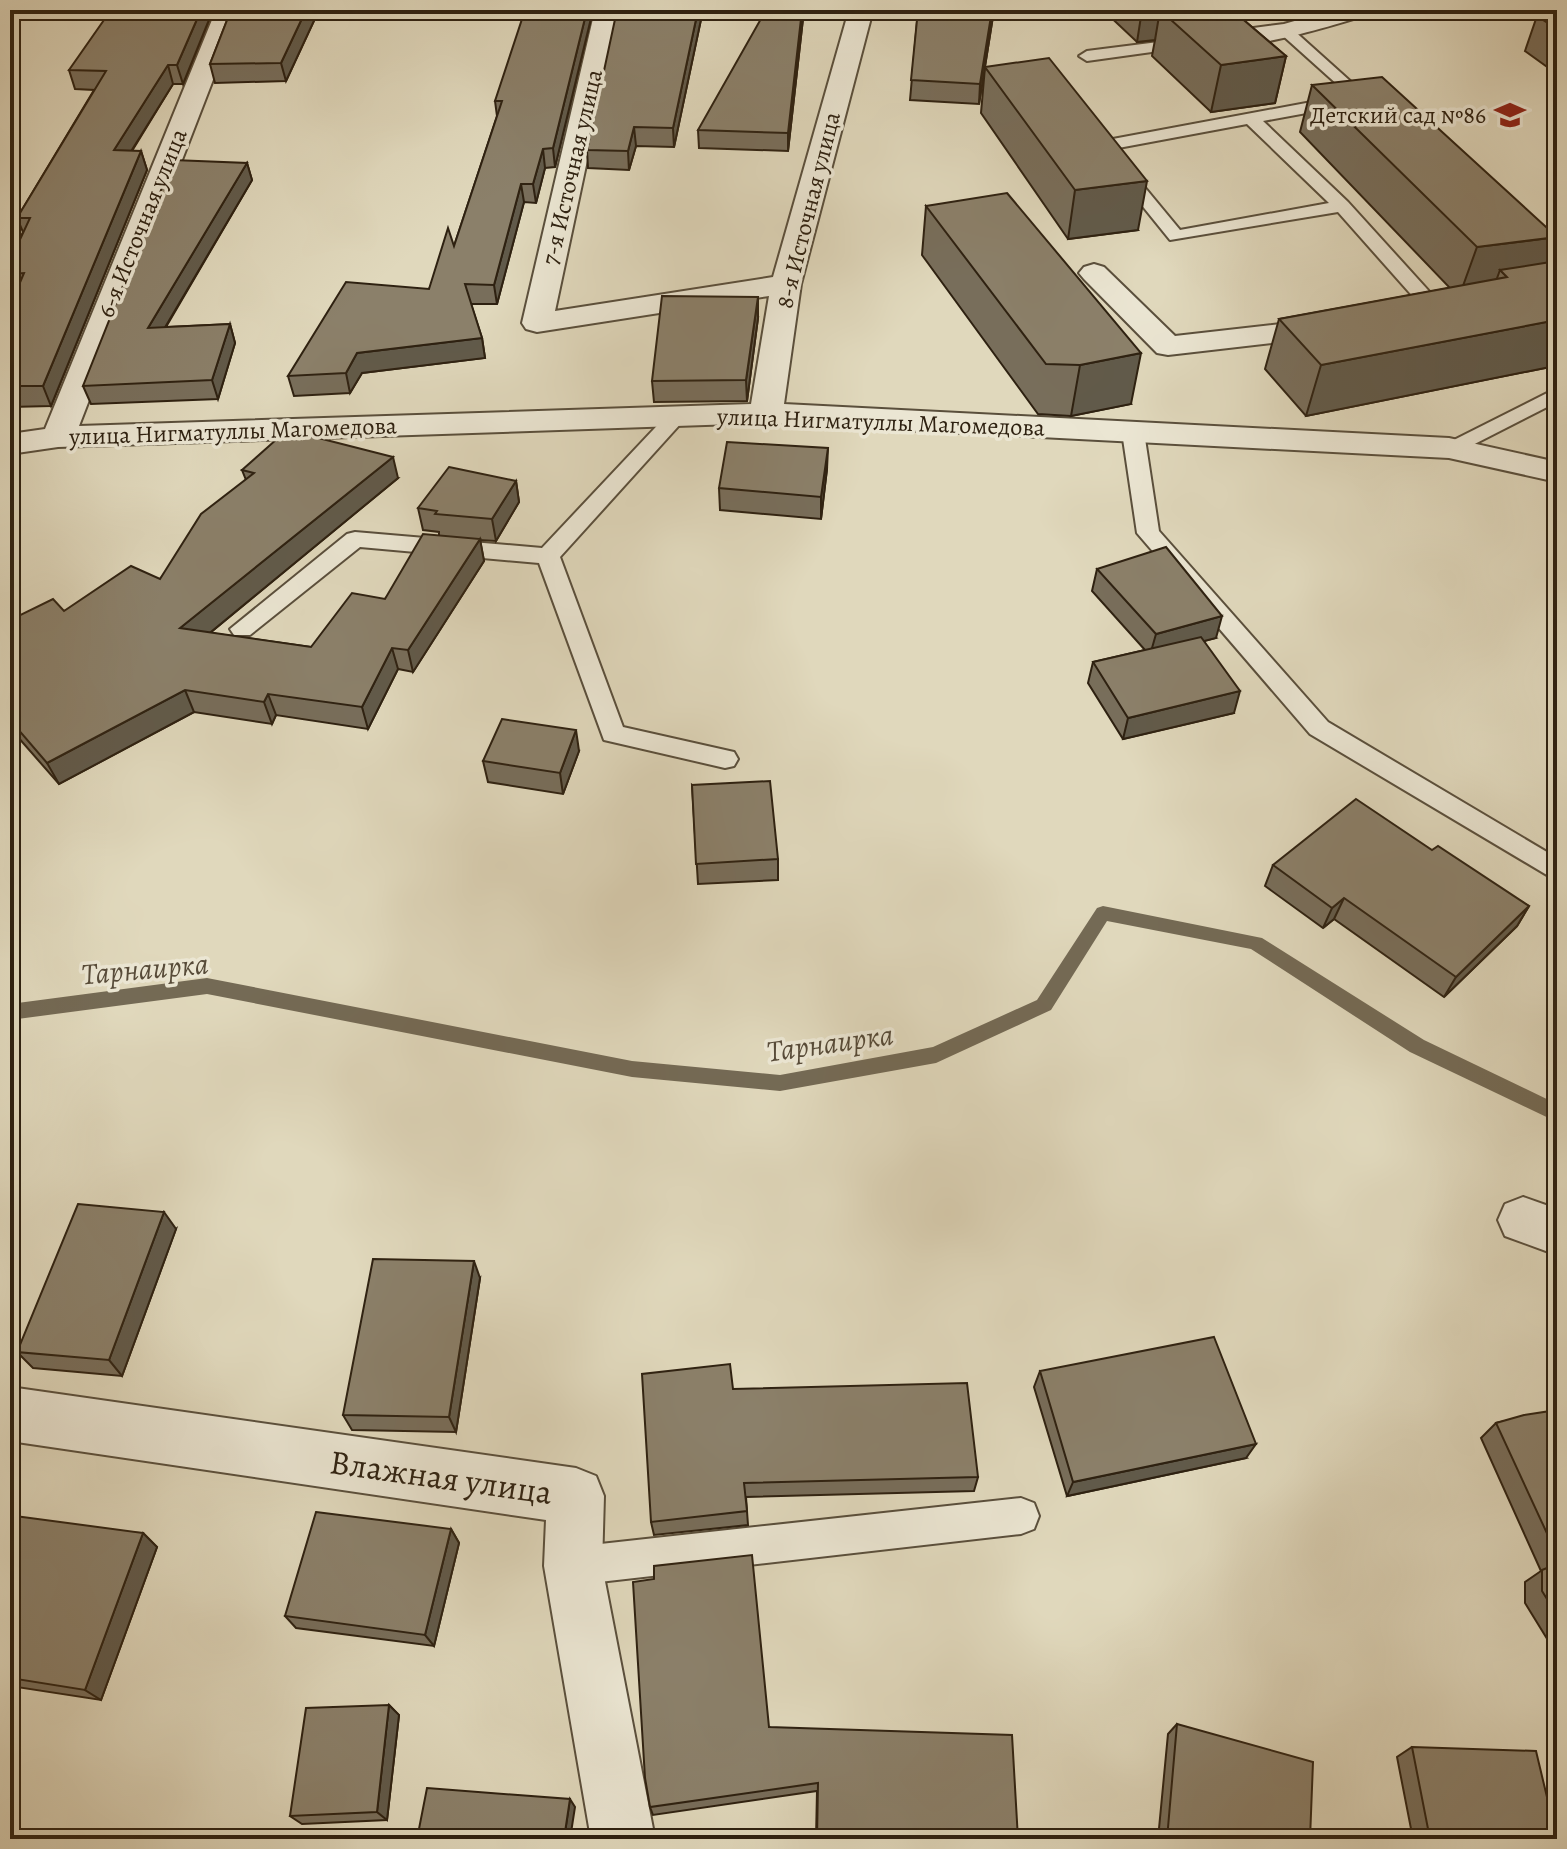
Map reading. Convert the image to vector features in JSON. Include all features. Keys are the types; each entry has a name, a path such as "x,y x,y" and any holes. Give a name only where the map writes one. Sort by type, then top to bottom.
{"street":[{"name":"6-я Источная улица","path":"58,437 228,10"},
{"name":"7-я Источная улица","path":"607,10 537,323 786,284"},
{"name":"8-я Источная улица","path":"766,413 786,284 861,10"},
{"path":"1217,34 1286,31 1350,10"},
{"path":"1094,273 1168,346 1364,323"},
{"name":"улица Нигматуллы Магомедова","path":"10,444 58,437 766,413 1449,448 1557,472"},
{"name":"Влажная улица","path":"10,1414 576,1496 573,1566 623,1839"}],"lane":[{"path":"1286,31 1361,98 1102,146 1176,236 1342,206"},
{"path":"1087,56 1217,34"},
{"path":"1251,119 1342,206 1439,314"},
{"path":"1449,448 1557,394"},
{"path":"548,556 676,417"},
{"path":"1133,432 1148,533 1319,728 1557,871"},
{"path":"242,629 355,539 548,556"},
{"path":"548,556 613,734 725,759"},
{"path":"573,1566 1021,1516"}],"building":[{"path":"111,10 201,10 177,65 168,65 114,150 141,151 43,386 10,386 10,306 24,273 10,274 10,261 30,218 17,218 106,71 69,70"},
{"path":"231,10 306,10 281,63 210,64"},
{"path":"525,10 587,10 553,148 543,149 533,184 521,184 494,285 465,284 482,338 357,353 346,373 288,376 346,282 429,289 448,228 454,246 502,101 495,101"},
{"path":"617,10 698,10 673,128 634,127 628,151 587,150"},
{"path":"766,10 802,10 788,133 698,130"},
{"path":"918,10 992,10 980,84 911,80"},
{"path":"1160,10 1232,10 1286,56 1221,65"},
{"path":"1557,13 1557,29 1537,16"},
{"path":"1049,58 1147,181 1075,190 985,67"},
{"path":"1382,77 1557,237 1477,247 1312,85"},
{"path":"173,160 247,163 148,328 230,324 212,380 83,386"},
{"path":"1007,193 1141,353 1080,365 1046,364 926,206"},
{"path":"1557,261 1557,320 1321,365 1279,319 1507,277 1500,270"},
{"path":"662,296 758,297 746,380 652,381"},
{"path":"287,430 393,457 180,628 311,647 352,593 385,599 423,534 480,539 408,650 392,648 362,707 268,694 264,702 185,690 47,763 10,720 10,620 53,599 64,611 131,566 160,579 201,514 254,473 242,470"},
{"path":"727,442 828,448 821,497 719,488"},
{"path":"449,467 516,481 492,519 435,514 437,511 418,508"},
{"path":"1166,547 1222,616 1156,634 1097,569"},
{"path":"1201,637 1240,691 1128,718 1093,662"},
{"path":"502,719 576,730 560,773 483,761"},
{"path":"770,781 778,859 696,864 692,785"},
{"path":"1356,799 1432,850 1438,846 1529,906 1456,977 1344,898 1332,908 1273,865"},
{"path":"78,1204 164,1212 109,1360 17,1352"},
{"path":"373,1259 474,1261 449,1417 343,1415"},
{"path":"1214,1337 1256,1444 1073,1482 1040,1371"},
{"path":"730,1364 733,1389 967,1383 978,1477 744,1483 747,1511 651,1522 642,1374"},
{"path":"1557,1410 1557,1555 1496,1423"},
{"path":"316,1512 451,1529 425,1635 285,1616"},
{"path":"15,1516 143,1533 85,1690 10,1678 10,1528"},
{"path":"752,1555 769,1727 1012,1735 1018,1839 817,1839 818,1783 650,1807 645,1778 633,1582 654,1579 654,1566"},
{"path":"1557,1564 1557,1615 1542,1591 1542,1570"},
{"path":"389,1705 377,1812 290,1816 306,1708"},
{"path":"1177,1724 1313,1762 1310,1839 1167,1839"},
{"path":"1412,1747 1536,1751 1557,1839 1430,1839"},
{"path":"427,1788 570,1799 564,1839 417,1839"}],"waterway":[{"name":"Тарнаирка","path":"10,1012 207,986 632,1069 780,1083 936,1055 1044,1005 1103,913 1256,943 1417,1046 1557,1113"}],"place":[{"name":"Детский сад №86","path":"1510,115"}]}
